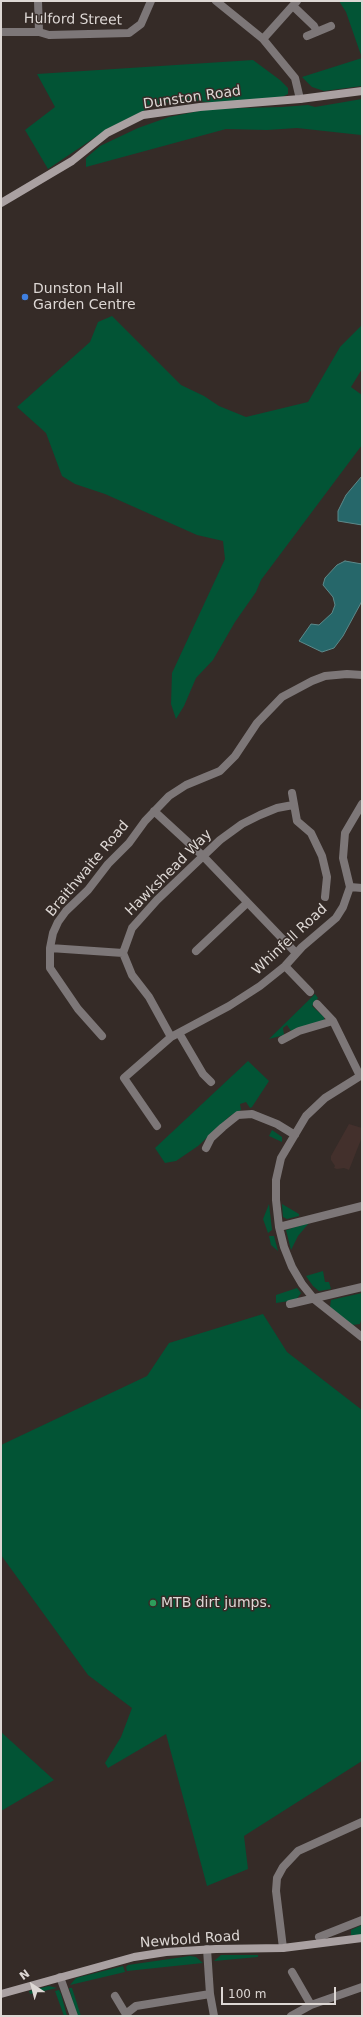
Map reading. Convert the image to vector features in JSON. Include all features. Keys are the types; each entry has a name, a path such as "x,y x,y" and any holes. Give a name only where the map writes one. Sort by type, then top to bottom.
{"main road":[{"name":"Dunston Road","path":"1,203 72,161 107,133 143,115 200,107 300,99 362,91"},
{"name":"Newbold Road","path":"1,1994 60,1976 134,1957 166,1952 207,1949 282,1948 362,1938"}],"street":[{"path":"38,1 39,32"},
{"name":"Hulford Street","path":"1,32 39,32 49,35 129,33 141,24 151,1"},
{"path":"216,1 263,39 295,78 300,99"},
{"path":"263,39 295,4 314,26 317,32"},
{"path":"307,36 331,26"},
{"name":"Braithwaite Road","path":"102,1036 78,1009 50,968 50,948 53,934 66,911 88,890 108,864 130,844 145,821 174,792 220,771 235,756 257,723 282,697 312,681 338,674 362,675"},
{"path":"292,793 297,821 311,833 322,856 327,877 327,890 325,897"},
{"path":"362,804 345,833 343,858 350,887 362,888"},
{"name":"Hawkshead Way","path":"123,953 132,928 138,919 220,840 242,824 277,808 293,805"},
{"path":"154,812 203,856 296,953"},
{"name":"Whinfell Road","path":"157,1126 124,1078 171,1037 229,1006 260,986 285,966 296,953 336,918 343,907 350,887"},
{"path":"196,951 247,903"},
{"path":"50,948 123,953 132,975 149,997 171,1037"},
{"path":"285,966 310,992"},
{"path":"317,1004 333,1021 361,1075 325,1098 306,1116 282,1158 276,1180 276,1200 279,1227 292,1267 302,1284 314,1299 362,1337"},
{"path":"282,1040 299,1031 333,1021"},
{"path":"180,1033 203,1074 210,1082"},
{"path":"206,1148 219,1131 238,1115 252,1114 277,1124 295,1135"},
{"path":"279,1227 362,1206"},
{"path":"290,1304 362,1287"},
{"path":"282,1948 276,1891 278,1878 283,1867 298,1851 362,1822"},
{"path":"319,1937 362,1920"},
{"path":"207,1949 210,1994 214,2016"},
{"path":"292,1972 311,2006"},
{"path":"60,1976 74,2016"},
{"path":"291,2016 311,2006 362,1987"},
{"path":"115,1996 127,2015 136,2006 210,1994"}],"shaded area":[{"path":"349,1124 362,1128 362,1137 349,1170 344,1168 337,1169 334,1168 335,1166 331,1160 331,1156"}],"green space":[{"path":"339,1 362,1 362,58 346,12"},
{"path":"362,58 362,86 324,91 312,87 302,77"},
{"path":"253,60 280,80 288,88 288,94 280,98 218,103 187,100 157,104 109,128 48,169 25,130 55,107 37,74"},
{"path":"362,99 361,135 297,128 267,130 226,129 86,167 86,158 100,146 138,128 169,117 209,109 308,105 315,107"},
{"path":"112,316 181,385 204,396 219,406 246,417 308,402 340,347 362,325 362,369 351,387 362,395 362,445 261,580 256,592 235,622 213,660 196,678 184,706 176,719 171,704 172,673 225,559 223,541 197,535 105,494 75,484 62,476 46,433 17,407 90,342 98,322"},
{"path":"315,994 318,998 312,1006 324,1017 324,1021 291,1031 287,1025 283,1028 284,1035 269,1039"},
{"path":"248,1061 269,1081 252,1107 250,1108 246,1102 240,1104 241,1110 230,1116 198,1146 176,1161 165,1163 155,1148"},
{"path":"272,1130 282,1137 282,1142 269,1136"},
{"path":"269,1204 272,1230 268,1233 263,1219"},
{"path":"282,1204 299,1214 299,1216 287,1219 283,1217"},
{"path":"309,1223 298,1236 291,1250 286,1230"},
{"path":"269,1236 274,1236 278,1251 271,1245"},
{"path":"323,1271 325,1282 329,1282 331,1289 319,1291 313,1286 306,1276"},
{"path":"297,1288 301,1293 296,1300 276,1303 276,1295"},
{"path":"362,1293 362,1316 360,1324 352,1325 330,1307 331,1300"},
{"path":"263,1314 287,1352 362,1410 362,1761 244,1836 248,1869 207,1886 166,1734 108,1768 105,1763 121,1737 132,1708 88,1675 1,1555 1,1445 147,1376 169,1343"},
{"path":"1,1732 54,1780 1,1811"},
{"path":"362,1925 362,1935 351,1935 351,1930"},
{"path":"221,1955 258,1955 258,1957 214,1961"},
{"path":"190,1956 196,1957 203,1963 127,1971 126,1967 128,1965"},
{"path":"123,1966 125,1972 70,1985 76,1978"},
{"path":"49,1986 57,1988 30,1994 29,1991"},
{"path":"69,1988 72,1988 81,2016 77,2016"},
{"path":"59,1990 67,2016 64,2016 55,1991"}],"water":[{"path":"362,476 362,525 338,521 338,511 346,495"},
{"path":"345,561 362,564 362,601 343,636 334,648 322,652 299,641 311,624 319,625 332,613 335,605 333,597 323,585 325,578 337,565"}],"place":[{"name":"Dunston Hall Garden Centre","path":"25,297"},
{"name":"MTB dirt jumps.","path":"153,1603"}]}
